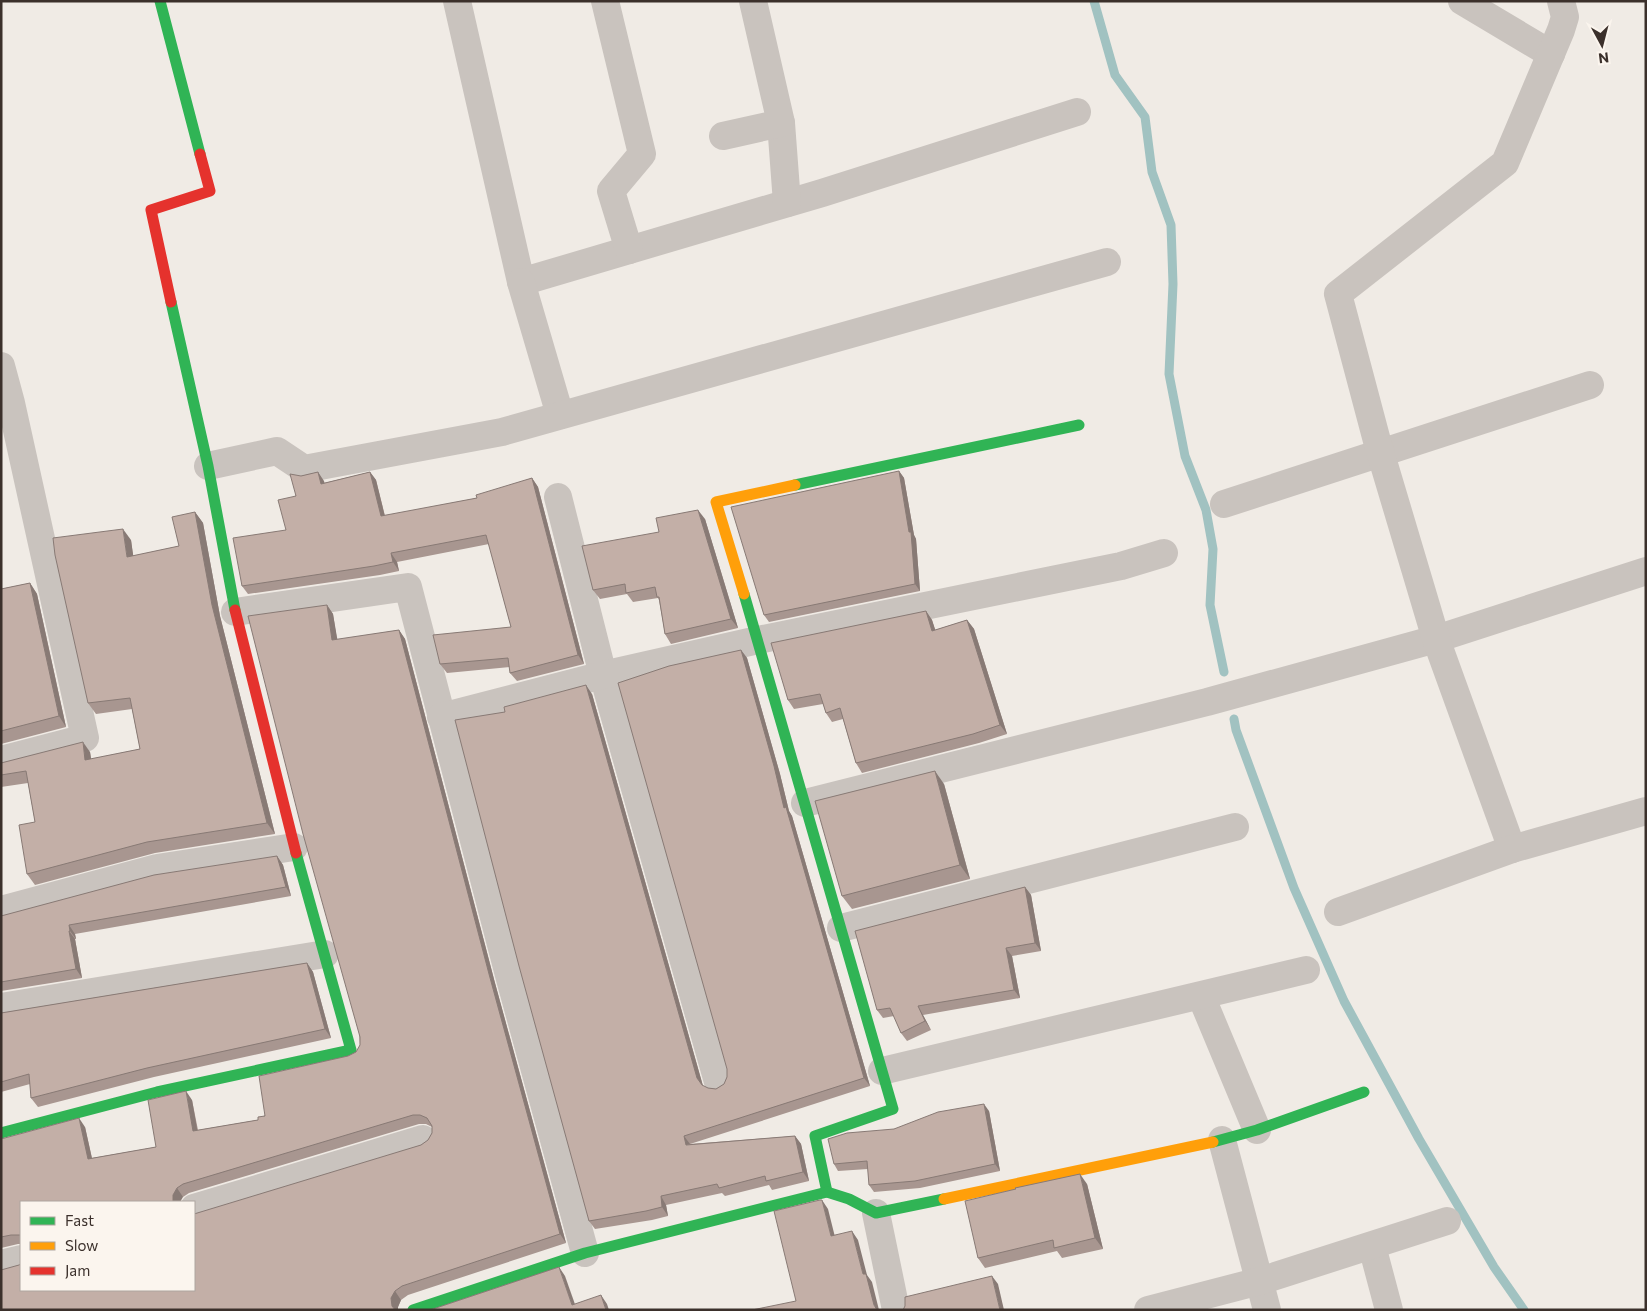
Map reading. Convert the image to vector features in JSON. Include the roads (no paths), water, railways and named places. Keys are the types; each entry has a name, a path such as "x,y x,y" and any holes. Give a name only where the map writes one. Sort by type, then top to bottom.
{"street":[{"path":"1,1133 157,1092 351,1050 294,847 235,612 208,466 151,210 210,191 160,1"},
{"path":"457,1 521,282 560,415"},
{"path":"605,1 642,154 612,191 629,250"},
{"path":"753,1 781,123 787,203"},
{"path":"1462,1 1551,54"},
{"path":"1512,849 1436,639 1381,453 1338,294 1505,163 1561,30 1568,6"},
{"path":"521,282 787,203 1077,112"},
{"path":"723,136 781,123"},
{"path":"208,466 277,451 304,469 502,432 1106,262"},
{"path":"1,366 11,403 85,738 1,760"},
{"path":"1224,504 1590,384"},
{"path":"827,1192 815,1136 893,1109 758,640 716,502 1079,425"},
{"path":"558,497 603,675 718,1082"},
{"path":"441,717 603,675 758,640 1121,566 1164,552"},
{"path":"805,803 1207,702 1436,639 1646,570"},
{"path":"235,612 408,586 513,989 585,1252"},
{"path":"1338,912 1512,849 1646,810"},
{"path":"841,928 1234,827"},
{"path":"1,910 156,868 294,847"},
{"path":"1,1007 325,954"},
{"path":"882,1071 1306,970"},
{"path":"1201,996 1257,1130"},
{"path":"413,1310 585,1252 827,1192 849,1199 876,1213 1222,1140 1257,1130 1364,1092"},
{"path":"195,1208 423,1139"},
{"path":"1222,1140 1267,1310"},
{"path":"876,1213 896,1310"},
{"path":"1152,1309 1260,1281 1448,1222"},
{"path":"1372,1246 1388,1310"},
{"path":"1,1264 20,1258"}],"waterway":[{"path":"1094,1 1115,75 1145,117 1152,172 1171,225 1173,284 1169,374 1185,456 1206,510 1213,549 1210,605 1224,672"},
{"path":"1234,719 1236,730 1294,888 1344,1001 1419,1139 1494,1267 1524,1310"}]}
